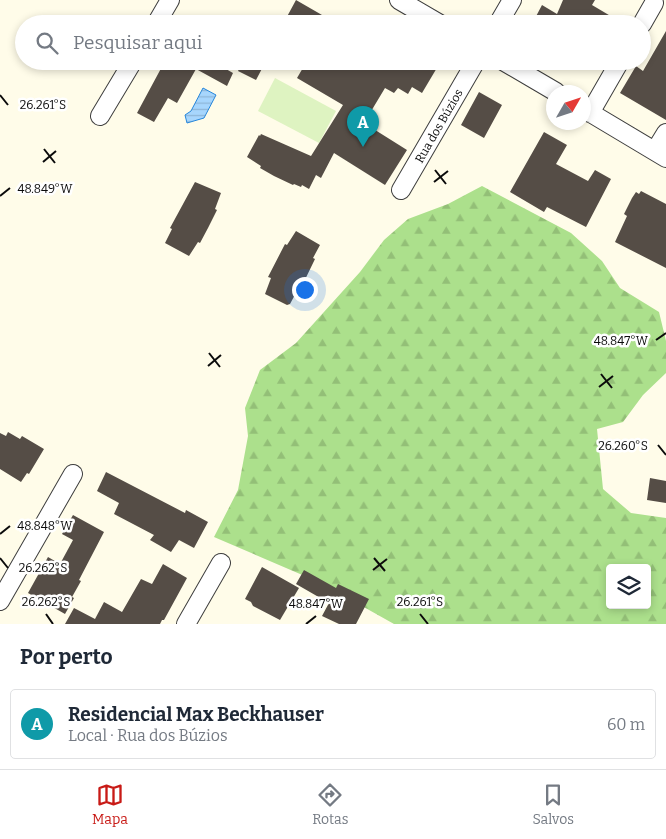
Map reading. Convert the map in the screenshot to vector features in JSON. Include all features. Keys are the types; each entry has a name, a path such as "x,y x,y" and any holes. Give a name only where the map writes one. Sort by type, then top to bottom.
{"street":[{"path":"161,15 170,0"},
{"path":"400,0 425,15"},
{"path":"503,15 512,0"},
{"path":"647,15 654,3"},
{"path":"100,116 128,70"},
{"name":"Rua dos Búzios","path":"401,190 471,70"},
{"path":"518,70 546,86"},
{"path":"591,105 614,70"},
{"path":"591,113 661,155 666,133"},
{"path":"0,601 73,474"},
{"path":"186,624 220,563"}],"green space":[{"path":"275,78 336,111 319,143 258,111"},
{"path":"482,186 571,233 602,261 620,288 659,312 666,341 666,373 643,395 623,422 597,429 603,489 631,513 666,518 666,624 394,624 321,583 214,537 238,490 248,436 245,408 260,370 296,343 360,272 384,240 408,219 448,204"}],"water":[{"path":"203,88 216,95 204,118 187,123 185,115 191,111"}],"building":[{"path":"296,0 322,15 288,15"},
{"path":"563,0 595,0 592,5 609,15 537,15 542,5 557,14"},
{"path":"666,31 666,120 620,93 634,70 651,70 651,57"},
{"path":"160,70 195,70 177,103 168,98 154,122 137,113"},
{"path":"198,70 228,70 233,73 227,86"},
{"path":"238,70 261,70 256,80"},
{"path":"302,70 436,70 422,93 412,87 408,94 398,88 394,93 385,88 364,123 407,150 385,185 334,153 321,178 316,175 309,189 302,185 301,187 293,185 274,176 260,168 261,166 247,157 261,134 311,156 343,105 297,78"},
{"path":"479,92 502,105 484,138 461,125"},
{"path":"544,132 567,145 556,164 588,181 595,170 611,179 586,227 547,207 544,212 510,192"},
{"path":"195,182 221,193 215,209 217,210 208,228 200,243 198,242 189,256 165,243 172,229 170,228"},
{"path":"641,191 666,204 666,268 615,242 627,216 624,214 632,198 636,192 639,194"},
{"path":"296,231 320,245 299,292 297,291 290,304 287,305 265,294 271,278 268,277 285,244 287,245"},
{"path":"8,432 20,439 22,436 44,449 29,474 27,473 21,482 0,469 0,433 6,436"},
{"path":"106,472 185,513 186,510 208,522 194,548 179,540 171,552 150,540 154,535 114,514 119,503 97,491"},
{"path":"650,478 666,481 666,503 647,500"},
{"path":"73,515 104,532 79,580 81,581 72,597 74,598 65,614 28,593 48,557 60,564 73,540 62,534"},
{"path":"163,564 187,578 160,624 65,624 74,608 95,619 104,602 122,612 141,579 152,584"},
{"path":"262,567 299,588 280,620 253,606 251,602 245,599"},
{"path":"304,570 336,588 338,584 369,599 356,624 339,624 322,616 329,603 296,584"}],"place":[{"name":"Residencial Max Beckhauser","path":"363,147"}]}
